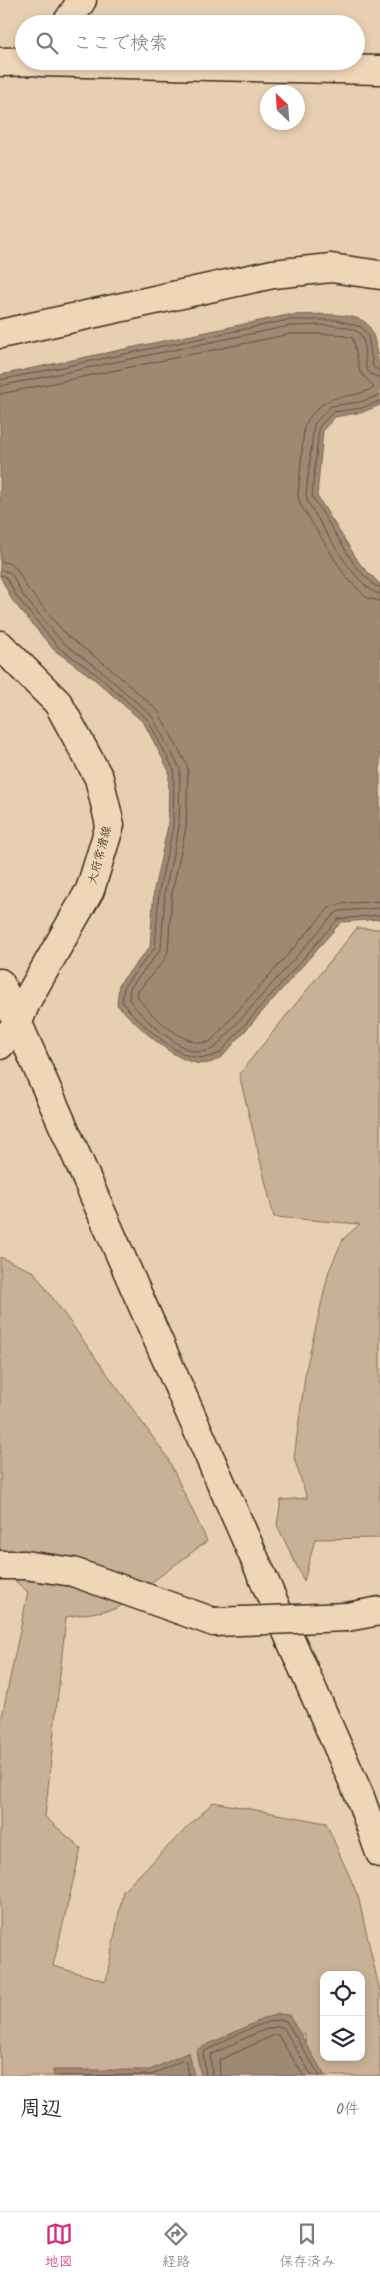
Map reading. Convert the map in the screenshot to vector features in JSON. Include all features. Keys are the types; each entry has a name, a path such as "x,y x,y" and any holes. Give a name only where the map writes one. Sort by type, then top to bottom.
{"street":[{"path":"72,15 82,0"},
{"path":"0,62 15,62"},
{"path":"365,70 380,70"},
{"path":"0,334 273,274 331,268 380,275"},
{"name":"大府常滑線","path":"0,645 58,703 99,778 110,825 90,890 28,1000 17,1024 0,1045"},
{"path":"0,983 340,1751 360,1797 380,1853"},
{"path":"0,1565 25,1565 73,1572 214,1622 347,1617 380,1611"}],"shaded area":[{"path":"357,928 380,929 380,1538 315,1539 304,1581 277,1525 281,1500 307,1498 294,1458 306,1369 329,1271 343,1239 360,1224 274,1217 239,1074"},
{"path":"0,1257 34,1272 167,1457 207,1541 116,1609 66,1617 45,1817 81,1848 53,1966 106,1981 123,1891 213,1802 326,1823 358,1896 380,1992 380,2076 312,2076 304,2033 226,2076 0,2076 0,1726 28,1592 0,1568"}],"water":[{"path":"327,314 349,316 358,319 365,322 370,328 376,348 380,405 363,412 335,417 323,430 317,496 360,564 380,584 380,919 341,922 223,1056 209,1063 197,1063 185,1060 159,1044 117,1005 119,984 150,947 154,889 168,826 169,771 144,723 93,678 54,650 12,600 0,576 0,375 288,315"},
{"path":"279,2014 289,2015 325,2076 201,2076 196,2050 265,2018"},
{"path":"189,2052 194,2076 54,2076 53,2070 150,2070"}]}
